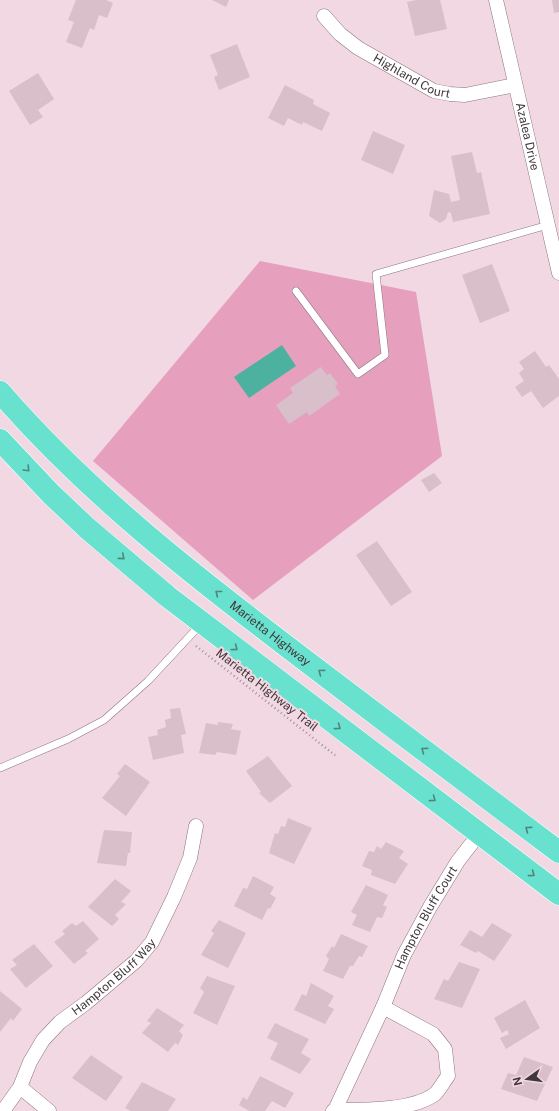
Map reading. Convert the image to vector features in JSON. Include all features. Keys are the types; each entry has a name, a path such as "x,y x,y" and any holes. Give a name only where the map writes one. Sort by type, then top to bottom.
{"highway":[{"name":"Marietta Highway","path":"0,392 84,478 119,511 199,578 559,852"},
{"path":"0,440 51,494 87,528 167,596 559,894"}],"street":[{"name":"Azalea Drive","path":"496,0 559,273"},
{"name":"Highland Court","path":"324,16 340,34 358,48 434,91 465,95 515,85"},
{"name":"Hampton Bluff Way","path":"3,1111 20,1087 30,1062 43,1040 60,1022 86,1003 136,961 152,942 174,897 187,864 196,826"},
{"name":"Hampton Bluff Court","path":"383,1007 433,1034 445,1050 448,1076 435,1094 416,1104 384,1109 334,1110 383,1007 404,955 430,907 458,861 479,834"},
{"path":"20,1087 49,1111"}],"lane":[{"path":"296,291 358,374 385,355 376,274 548,225"},
{"path":"0,768 68,739 104,720 148,681 202,623"}],"path":[{"name":"Marietta Highway Trail","path":"187,639 336,756"}],"shaded area":[{"path":"260,261 416,292 442,456 253,600 93,461"},
{"path":"282,345 296,366 249,398 234,377"}],"building":[{"path":"76,0 106,0 113,3 107,18 99,15 94,30 90,28 82,48 66,42 74,22 68,20"},
{"path":"212,0 229,0 226,7"},
{"path":"416,0 440,0 447,29 415,36 407,2"},
{"path":"552,0 559,0 559,12 554,13"},
{"path":"237,44 250,77 219,90 214,77 218,75 210,55"},
{"path":"38,73 54,99 38,110 43,117 30,125 9,91"},
{"path":"285,85 314,100 313,104 330,113 322,131 303,122 302,125 288,118 284,126 268,118"},
{"path":"373,131 405,145 393,174 361,160"},
{"path":"472,152 477,173 481,172 490,214 453,222 451,213 448,212 446,219 440,223 429,216 434,190 449,194 451,202 460,200 451,156"},
{"path":"492,264 510,311 480,323 462,275"},
{"path":"535,351 546,367 549,365 559,379 559,396 543,408 531,391 522,397 515,387 524,381 519,373 524,369 519,362"},
{"path":"321,367 327,375 330,373 338,384 335,386 340,394 309,416 307,412 289,424 276,405 293,393 290,388"},
{"path":"434,473 442,483 429,492 421,480"},
{"path":"377,541 412,592 391,606 356,555"},
{"path":"180,708 186,734 181,735 184,753 153,760 148,737 158,735 157,730 166,727 165,720 171,718 170,709"},
{"path":"218,722 233,724 231,729 241,731 236,755 217,752 215,755 199,753 206,723 218,725"},
{"path":"268,756 292,786 270,803 259,793 261,792 246,771"},
{"path":"125,764 150,782 126,816 102,798 120,776 117,774"},
{"path":"288,818 312,828 294,864 269,853 275,833 278,834 281,826 285,827"},
{"path":"104,830 132,832 130,853 128,853 126,866 97,863"},
{"path":"386,842 404,851 399,858 408,864 395,884 371,875 372,870 362,866 369,851 374,852 377,846 381,849"},
{"path":"253,876 274,887 270,894 276,898 270,909 268,908 262,920 234,906 243,888 247,889"},
{"path":"115,879 131,891 121,902 126,904 115,915 119,919 112,926 88,907"},
{"path":"366,885 388,895 383,905 387,907 382,918 377,917 370,932 352,925 357,915 351,912"},
{"path":"219,920 246,933 228,968 201,955 214,933 211,931"},
{"path":"83,921 99,939 85,951 88,953 74,964 54,942 65,934 62,931 72,923 76,926"},
{"path":"492,923 512,935 494,961 478,951 476,953 460,945 470,930 482,937"},
{"path":"341,934 368,946 362,957 359,956 353,966 350,966 343,979 323,971 329,959 326,956 332,946 334,948"},
{"path":"34,944 53,966 26,988 10,969 17,965 12,960"},
{"path":"459,962 480,969 462,1008 434,999 444,979 448,981"},
{"path":"207,976 235,986 217,1025 193,1013 204,992 200,988"},
{"path":"311,983 334,996 328,1006 334,1009 325,1024 294,1010 302,994 306,996"},
{"path":"0,991 22,1009 13,1021 11,1018 0,1032"},
{"path":"525,1000 540,1028 506,1049 500,1038 509,1034 507,1030 502,1033 494,1018"},
{"path":"157,1008 184,1025 179,1031 183,1035 178,1045 175,1043 168,1052 142,1033 151,1023 147,1021"},
{"path":"275,1023 309,1039 301,1053 311,1059 300,1074 270,1059 278,1043 267,1038"},
{"path":"91,1055 123,1077 106,1101 72,1078"},
{"path":"524,1057 553,1067 537,1101 501,1089 508,1073 516,1075"},
{"path":"260,1076 294,1093 285,1108 272,1101 265,1111 249,1111 239,1105 243,1097 247,1100"},
{"path":"142,1082 176,1099 168,1111 131,1111 125,1108"}]}
